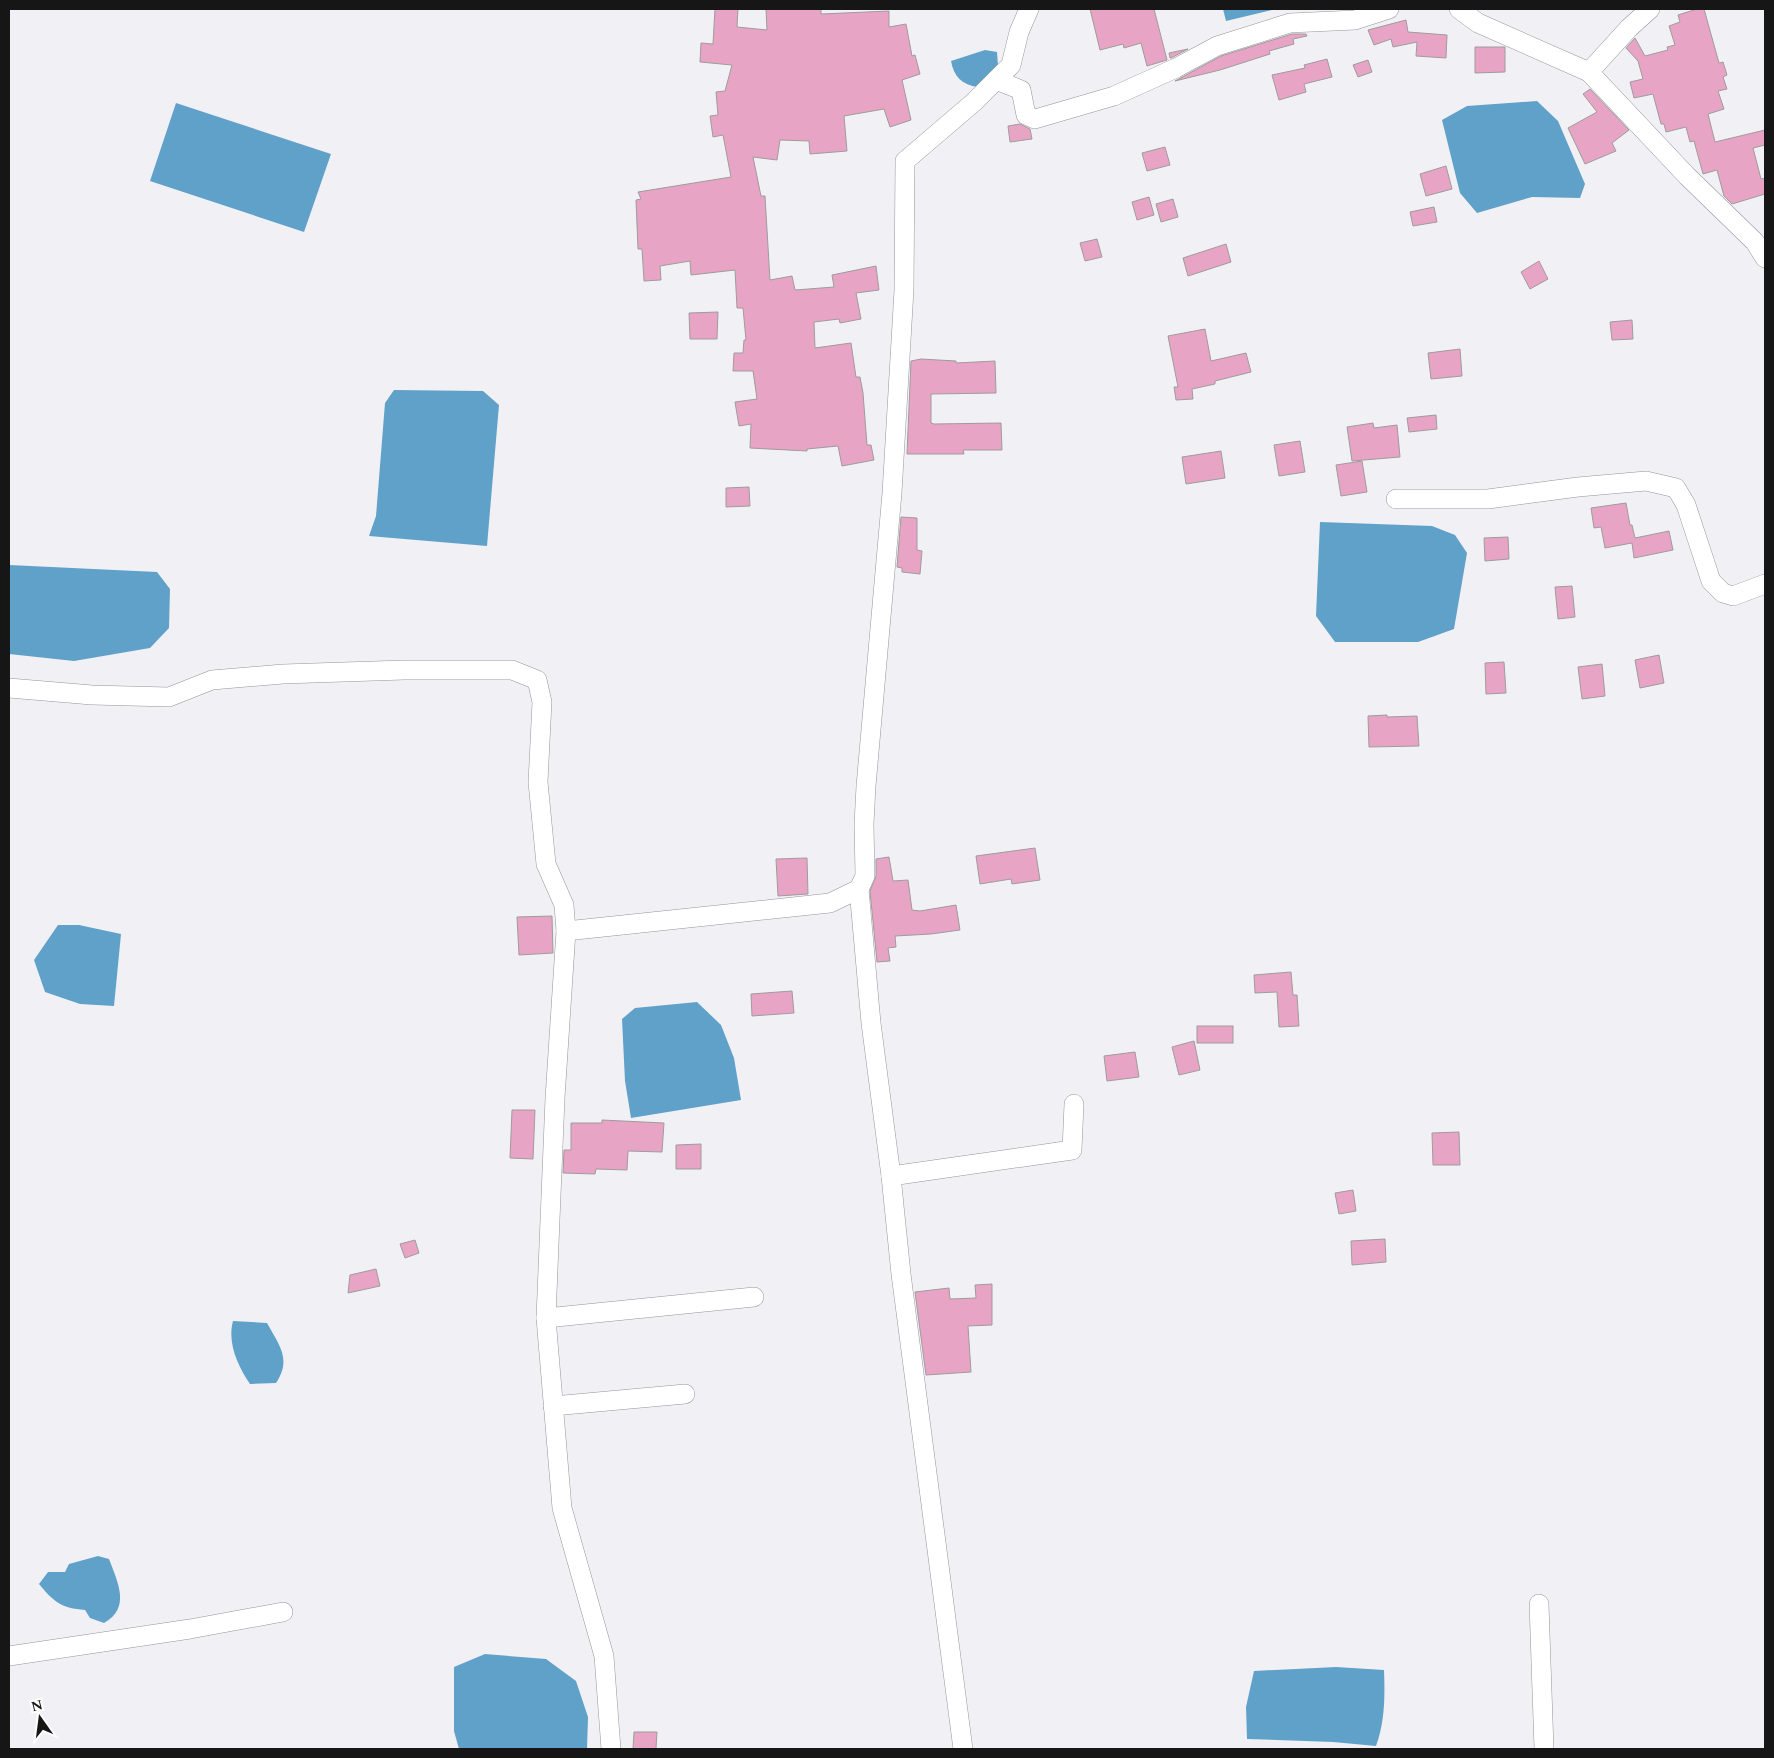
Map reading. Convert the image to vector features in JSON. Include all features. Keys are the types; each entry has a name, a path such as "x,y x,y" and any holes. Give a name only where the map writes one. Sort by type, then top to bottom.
{"street":[{"path":"964,1749 917,1400 871,1023 859,889 866,876 864,824 866,786 892,484 904,290 905,161 1011,65 1019,32 1029,9"},
{"path":"996,80 1021,90 1026,115 1034,119 1114,96 1176,68 1217,46 1290,23 1355,20 1389,9"},
{"path":"1459,9 1478,23 1589,72 1687,176 1755,242 1765,258"},
{"path":"1589,72 1629,28 1650,9"},
{"path":"1396,499 1488,499 1578,487 1646,481 1676,488 1686,505 1712,581 1723,593 1733,596 1765,584"},
{"path":"9,688 92,695 169,697 212,680 283,674 404,670 512,670 537,680 542,702 538,782 546,864 564,905 566,931 555,1098 546,1318 562,1508 604,1656 611,1749"},
{"path":"566,931 830,903 859,889"},
{"path":"891,1176 1072,1150 1074,1104"},
{"path":"546,1318 754,1297"},
{"path":"553,1406 686,1394"},
{"path":"1539,1604 1544,1749"},
{"path":"9,1656 190,1629 282,1612"}],"water":[{"path":"1223,9 1276,9 1226,21"},
{"path":"985,50 997,52 998,66 978,87 963,82 954,72 951,61"},
{"path":"1537,101 1558,121 1585,184 1580,198 1532,197 1477,213 1460,193 1442,120 1467,106"},
{"path":"176,103 331,154 304,232 150,181"},
{"path":"394,390 483,391 499,405 487,546 369,536 376,516 385,403"},
{"path":"1320,522 1432,526 1455,535 1467,553 1454,629 1418,642 1335,642 1316,616"},
{"path":"9,565 157,572 170,589 169,628 150,648 74,661 9,654"},
{"path":"58,925 79,925 121,934 114,1006 80,1004 45,992 34,960"},
{"path":"697,1002 721,1025 734,1058 741,1100 631,1118 625,1081 622,1019 635,1008"},
{"path":"233,1321 267,1323 282,1352 283,1367 276,1383 250,1384 241,1370 235,1354 231,1338"},
{"path":"98,1556 109,1559 120,1594 117,1610 104,1623 90,1618 85,1610 70,1608 59,1603 39,1584 48,1572 65,1572 69,1564"},
{"path":"485,1654 546,1659 576,1681 588,1717 587,1749 459,1749 454,1731 454,1667"},
{"path":"1336,1667 1384,1670 1383,1718 1376,1746 1333,1742 1247,1739 1246,1707 1254,1671"}],"building":[{"path":"715,9 738,9 737,27 767,30 766,9 821,9 821,14 889,11 889,27 906,24 912,56 915,55 920,74 902,80 911,120 890,127 884,109 844,116 847,151 810,154 809,141 780,140 777,160 753,157 761,196 765,196 770,280 792,276 795,290 834,287 832,275 876,266 879,290 856,293 861,319 840,323 839,319 814,322 815,348 851,343 856,377 860,377 863,393 867,445 871,445 874,460 842,466 838,446 807,449 807,451 750,448 751,424 739,426 735,402 757,399 753,371 733,371 734,353 743,353 744,340 746,340 743,308 737,308 735,270 691,275 690,261 660,266 661,280 644,281 642,249 638,249 636,200 641,199 638,192 731,177 723,135 713,137 710,116 718,115 716,92 725,91 732,65 700,62 701,43 713,44"},
{"path":"1090,9 1154,9 1167,60 1147,66 1141,43 1124,48 1123,44 1100,50"},
{"path":"1697,9 1704,9 1719,63 1723,62 1727,75 1723,77 1727,89 1718,91 1724,109 1708,114 1715,142 1765,130 1765,145 1753,148 1761,179 1765,178 1765,194 1732,204 1724,196 1717,170 1703,174 1694,141 1690,142 1686,127 1666,132 1664,124 1661,124 1653,94 1634,98 1630,82 1643,79 1638,61 1626,48 1635,38 1645,56 1668,50 1667,47 1675,45 1669,26 1680,22 1678,15"},
{"path":"1406,20 1408,32 1447,35 1446,58 1416,56 1417,42 1393,47 1391,39 1374,45 1368,30"},
{"path":"1292,34 1306,34 1307,36 1293,39 1294,44 1269,51 1270,54 1220,70 1175,81 1221,56"},
{"path":"1475,47 1505,47 1505,72 1475,73"},
{"path":"1188,49 1171,58 1170,58 1169,53"},
{"path":"1327,59 1332,77 1304,84 1306,92 1279,100 1272,75 1305,68 1304,65"},
{"path":"1368,60 1372,72 1358,77 1353,65"},
{"path":"1590,89 1629,130 1612,143 1616,151 1585,164 1568,128 1597,112 1583,94"},
{"path":"1020,124 1030,129 1032,139 1010,142 1008,126"},
{"path":"1165,147 1170,165 1147,171 1142,153"},
{"path":"1446,166 1452,189 1426,196 1420,174"},
{"path":"1149,197 1154,215 1137,220 1132,202"},
{"path":"1173,199 1178,217 1161,222 1156,204"},
{"path":"1434,207 1437,222 1413,226 1410,212"},
{"path":"1097,239 1102,257 1085,261 1080,243"},
{"path":"1226,244 1231,262 1188,276 1183,258"},
{"path":"1539,261 1548,279 1530,289 1521,272"},
{"path":"718,312 717,339 690,339 689,313"},
{"path":"1632,320 1633,339 1612,340 1610,322"},
{"path":"1205,329 1211,361 1246,353 1251,372 1215,381 1215,384 1192,389 1193,399 1176,400 1174,387 1178,387 1168,336"},
{"path":"1460,349 1462,376 1431,379 1428,353"},
{"path":"921,359 956,361 956,363 995,361 996,393 931,394 931,423 1001,423 1002,450 963,450 964,454 907,454 911,361"},
{"path":"1436,415 1437,429 1409,432 1407,418"},
{"path":"1373,423 1374,428 1397,425 1400,457 1352,461 1347,427"},
{"path":"1300,441 1305,472 1279,476 1274,445"},
{"path":"1221,451 1225,478 1186,484 1182,457"},
{"path":"1362,461 1367,492 1341,496 1336,465"},
{"path":"749,487 750,506 726,507 726,488"},
{"path":"1626,503 1630,525 1632,525 1635,538 1669,531 1673,550 1634,558 1632,543 1605,548 1601,527 1594,528 1591,508"},
{"path":"901,517 917,518 917,550 922,551 920,574 902,572 902,568 897,567"},
{"path":"1508,537 1509,559 1485,561 1484,538"},
{"path":"1572,586 1575,617 1558,619 1555,587"},
{"path":"1659,655 1664,683 1640,688 1635,660"},
{"path":"1504,662 1506,693 1486,694 1485,663"},
{"path":"1602,664 1605,696 1582,699 1578,667"},
{"path":"1387,715 1387,717 1417,716 1419,746 1369,747 1368,716"},
{"path":"1035,848 1040,880 1012,884 1011,879 980,884 976,856"},
{"path":"889,857 893,881 908,880 912,910 920,911 956,905 960,930 895,936 896,947 888,948 890,961 877,962 870,891 876,876 876,859"},
{"path":"807,858 808,894 778,896 776,859"},
{"path":"552,916 553,953 519,955 517,917"},
{"path":"1291,972 1293,995 1297,995 1299,1026 1279,1027 1277,992 1255,993 1254,975"},
{"path":"792,991 794,1013 752,1016 751,994"},
{"path":"1197,1026 1233,1026 1233,1043 1197,1043"},
{"path":"1194,1041 1200,1070 1179,1075 1172,1047"},
{"path":"1135,1052 1139,1077 1107,1081 1104,1056"},
{"path":"512,1110 535,1110 533,1159 510,1158"},
{"path":"602,1120 664,1123 662,1152 628,1151 627,1170 596,1169 595,1174 563,1173 564,1150 571,1150 571,1123 602,1123"},
{"path":"1459,1132 1460,1165 1433,1165 1432,1133"},
{"path":"701,1144 701,1169 676,1169 676,1145"},
{"path":"1353,1190 1356,1211 1339,1214 1335,1193"},
{"path":"1385,1239 1386,1262 1352,1265 1351,1241"},
{"path":"415,1240 419,1253 405,1258 400,1244"},
{"path":"376,1269 380,1286 348,1293 350,1275"},
{"path":"992,1284 992,1325 968,1326 971,1372 926,1375 915,1292 949,1288 950,1299 976,1298 975,1285"},
{"path":"634,1732 657,1732 656,1749 633,1749"}]}
